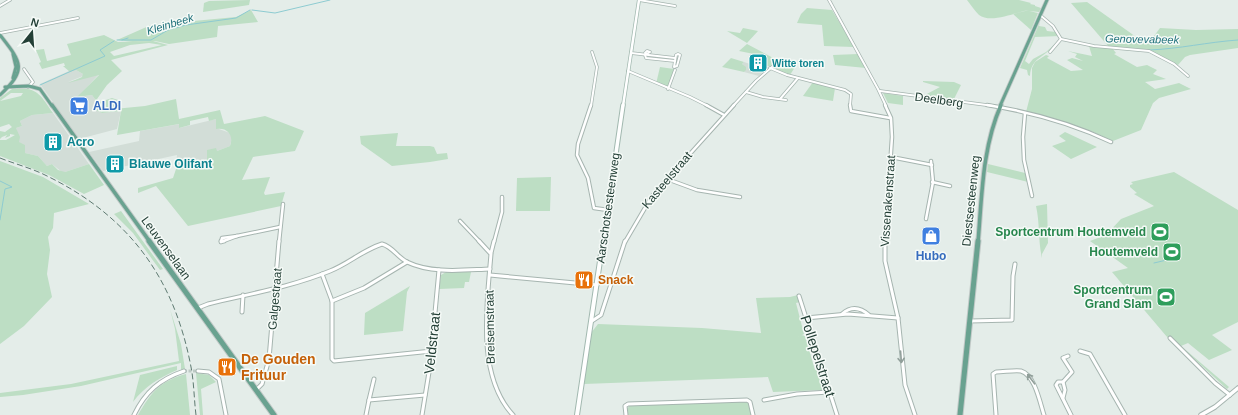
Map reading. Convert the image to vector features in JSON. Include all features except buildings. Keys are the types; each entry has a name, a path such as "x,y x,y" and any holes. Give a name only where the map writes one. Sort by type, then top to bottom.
{"main road":[{"name":"Aarschotsesteenweg","path":"577,415 639,0"},
{"name":"Diestsesteenweg","path":"960,415 990,131 1047,0"},
{"path":"0,34 17,58 19,66 13,82 4,90"},
{"path":"4,90 11,81 15,72 16,64 13,53"},
{"path":"13,82 22,86"},
{"name":"Leuvenselaan","path":"4,90 29,86 41,92 274,415"},
{"name":"Leuvenselaan","path":"4,90 29,86"}],"street":[{"path":"0,6 10,0"},
{"path":"639,0 675,6"},
{"name":"Vissenakenstraat","path":"829,0 880,91 891,118 891,157 884,250 885,261 898,318 905,385 915,415"},
{"path":"1040,15 1053,26 1062,39 1094,46 1149,51 1174,64 1188,76"},
{"path":"0,34 78,18"},
{"path":"1050,52 1062,39"},
{"path":"592,52 597,67 596,80 590,109 578,144 577,155 588,178 594,208 608,210"},
{"path":"631,53 646,54 646,58 675,60"},
{"path":"676,55 680,55 676,67 673,66 675,60 676,55"},
{"name":"Kasteelstraat","path":"591,322 601,315 628,234 648,201 724,115 770,68 779,61"},
{"path":"770,68 798,78 849,90 851,94 851,111 891,118"},
{"path":"24,69 33,82 29,86"},
{"path":"668,89 675,70"},
{"path":"628,71 690,97 724,115"},
{"path":"780,99 798,78"},
{"name":"Deelberg","path":"880,91 1024,113 1088,131 1111,142"},
{"path":"746,92 763,97 786,100"},
{"path":"1024,113 1024,160 1032,196"},
{"path":"891,157 932,165"},
{"path":"926,219 931,204 931,161"},
{"path":"666,179 697,190 740,197"},
{"path":"932,182 950,186"},
{"name":"Breisemstraat","path":"502,197 502,212 491,254 487,296 490,369 502,402 508,411 513,415"},
{"name":"Galgestraat","path":"256,390 262,384 269,359 283,204"},
{"path":"460,221 491,254"},
{"path":"237,236 221,242 222,238 280,227"},
{"path":"197,309 208,304 322,274 346,264 382,244 389,247 407,262 440,270 490,269"},
{"path":"332,301 364,288 407,262"},
{"path":"969,321 1012,320 1013,276 1015,264"},
{"name":"Veldstraat","path":"422,415 432,351 440,270"},
{"path":"322,274 332,301 332,359 334,361 432,351"},
{"path":"490,275 597,285"},
{"path":"242,312 243,295"},
{"name":"Pollepelstraat","path":"799,296 837,415"},
{"path":"841,314 844,311 858,308 869,315"},
{"path":"806,318 841,314 898,318"},
{"path":"1170,338 1210,378 1230,395"},
{"path":"1080,351 1090,354 1125,415"},
{"path":"1068,356 1063,358 1072,372 1063,382 1058,382 1056,385 1071,415"},
{"path":"134,415 141,399 151,388 166,378 184,371"},
{"path":"198,371 209,372 219,379 226,415"},
{"path":"996,415 993,374 996,372 1020,371 1026,373 1034,383 1044,415"},
{"path":"366,415 374,380"},
{"path":"1063,382 1066,388 1063,399"},
{"path":"1202,415 1237,390"},
{"path":"764,400 797,394 829,392"},
{"path":"369,400 425,395"},
{"path":"626,415 626,406 628,404 747,400 750,402 754,415"}],"shaded area":[{"path":"744,62 769,67 759,76 744,72 746,68 742,64"},
{"path":"76,70 83,74 83,76 68,82 99,74 78,97 92,95 100,106 99,111 102,113 121,111 117,129 79,139 40,84 69,71"},
{"path":"53,113 89,164 62,172 52,164 47,166 38,156 25,153 19,142 16,128 22,126 20,121 32,115"},
{"path":"216,119 219,129 230,133 232,138 230,146 217,151 207,161 176,169 177,155 103,171 89,152 139,141 140,131 180,124 179,128"}],"green space":[{"path":"250,0 249,5 203,12 204,3 209,1"},
{"path":"967,0 1019,0 1031,3 1030,4 1041,8 1039,12 1029,11 1038,13 1031,30 1013,14 997,18 979,15"},
{"path":"1087,2 1146,44 1148,44 1160,28 1196,30 1238,29 1238,48 1190,55 1185,57 1178,65 1147,50 1109,47 1071,3"},
{"path":"807,8 832,10 854,47 824,46 822,25 797,23 801,14"},
{"path":"251,10 258,22 218,26 217,37 169,44 155,41 133,42 117,40 151,25 236,17"},
{"path":"1040,22 1039,26 1045,27 1047,31 1056,32 1060,36 1035,37 1025,61 1029,64 1033,59 1046,52 1055,44 1036,61 1031,70 1030,76 1028,75 1027,70 1020,68"},
{"path":"743,28 758,31 747,43 727,31 740,33"},
{"path":"104,35 118,42 153,41 168,45 111,60 122,71 107,85 97,99 100,102 112,98 118,100 114,109 145,106 176,99 179,119 220,110 224,124 265,116 304,131 295,151 253,157 242,180 270,177 264,193 265,195 285,192 281,206 188,226 156,186 138,193 138,188 173,178 176,169 207,161 207,150 216,148 217,151 230,146 231,139 229,133 224,129 216,129 216,119 209,121 208,117 190,121 190,125 179,128 179,124 117,135 121,111 102,113 96,110 100,106 92,95 77,97 99,75 68,83 82,77 83,74 76,70 70,72 63,66 65,66 64,63 42,69 36,50 44,49 47,61 71,55 67,44","holes":["149,43 162,45 114,56 110,52 130,45"]},
{"path":"747,44 775,59 776,61 771,66 767,66 766,63 752,60 754,54 739,51"},
{"path":"1089,46 1112,48 1116,53 1114,54 1137,67 1147,65 1157,70 1153,74 1166,79 1145,82 1155,89 1179,83 1191,89 1159,98 1153,103 1141,130 1113,141 1091,131 1026,112 1032,89 1032,68 1035,62 1046,55 1049,56 1047,58 1071,71 1083,70 1067,60 1072,58 1083,61 1075,57 1077,54 1068,51 1092,56"},
{"path":"858,54 866,68 835,65 833,55"},
{"path":"731,58 744,62 742,64 746,67 746,70 744,72 722,67"},
{"path":"779,62 795,67 790,75 774,69"},
{"path":"660,67 674,69 668,88 656,84"},
{"path":"923,81 954,82 961,85 953,101 923,96 940,87"},
{"path":"813,82 835,88 833,101 803,96"},
{"path":"20,88 33,90 41,96 53,113 32,115 20,121 22,126 16,128 20,137 19,142 25,145 25,153 38,156 47,166 52,164 58,170 65,172 89,164 104,185 84,194 49,175 0,156 0,140 6,140 15,135 10,134 10,136 5,138 7,135 0,139 0,131 5,132 12,127 9,124 0,127 0,98 12,89","holes":["11,93 23,93 21,96 0,101"]},
{"path":"883,93 903,96 903,105 888,103"},
{"path":"1065,132 1097,147 1071,159 1052,146 1066,141 1059,136"},
{"path":"398,133 396,146 434,147 437,154 447,153 448,159 392,166 361,144 360,136"},
{"path":"0,161 43,177 89,204 54,213 53,228 48,237 50,250 47,274 52,297 24,326 0,344"},
{"path":"988,164 1025,173 1028,182 987,172"},
{"name":"Houtemveld","path":"1174,172 1238,210 1238,322 1212,335 1232,350 1209,360 1188,343 1181,346 1229,387 1227,389 1177,343 1173,344 1112,272 1128,268 1090,241 1106,235 1121,219 1154,206 1134,194 1137,193 1130,187 1130,185 1133,184 1131,182"},
{"path":"551,177 550,211 516,211 517,178"},
{"path":"1047,204 1048,243 1042,254 1042,258 1036,206"},
{"path":"121,211 163,269 160,270 133,233 114,214"},
{"path":"446,272 471,272 469,282 465,282 464,288 439,289 441,275"},
{"path":"410,286 407,292 403,331 364,335 365,313"},
{"path":"798,295 800,302 796,303 804,334 802,335 805,336 815,370 820,370 818,374 823,390 773,392 768,377 584,384 591,333 598,324 702,328 761,333 756,298 790,297"},
{"path":"170,309 181,344 185,369 181,370 181,363 81,386 0,397 0,393 71,384 179,361 175,329"},
{"path":"177,366 177,370 164,376 142,391 133,402 140,375"},
{"path":"196,373 209,375 216,382 201,389 203,415 200,415"},
{"path":"186,374 190,415 138,415 147,400 157,388 169,380"},
{"path":"745,401 749,404 753,415 628,415 627,409 630,405"}],"waterway":[{"name":"Kleinbeek","path":"252,10 275,13 330,0"},
{"name":"Kleinbeek","path":"122,40 151,40 168,30 186,25 236,18 250,10"},
{"name":"Kleinbeek","path":"122,40 128,38"},
{"name":"Kleinbeek","path":"117,40 122,40"},
{"name":"Genovevabeek","path":"1149,50 1238,40"},
{"name":"Kleinbeek","path":"40,85 105,56 100,50 114,41"},
{"name":"Kleinbeek","path":"0,181 12,187 5,189 0,220"},
{"path":"1154,263 1171,259"}],"tunnel":[{"path":"184,371 198,371"}],"railway":[{"path":"0,158 45,175 74,191 100,209 123,230 143,252 159,277 173,305 183,335 192,373 196,415"}],"place":[{"name":"Witte toren","path":"758,63"},
{"name":"ALDI","path":"79,106"},
{"name":"Acro","path":"53,142"},
{"name":"Blauwe Olifant","path":"115,164"},
{"name":"Sportcentrum Houtemveld","path":"1160,232"},
{"name":"Hubo","path":"931,236"},
{"name":"Houtemveld","path":"1172,252"},
{"name":"Snack","path":"584,280"},
{"name":"Sportcentrum Grand Slam","path":"1166,297"},
{"name":"De Gouden Frituur","path":"227,367"}]}
